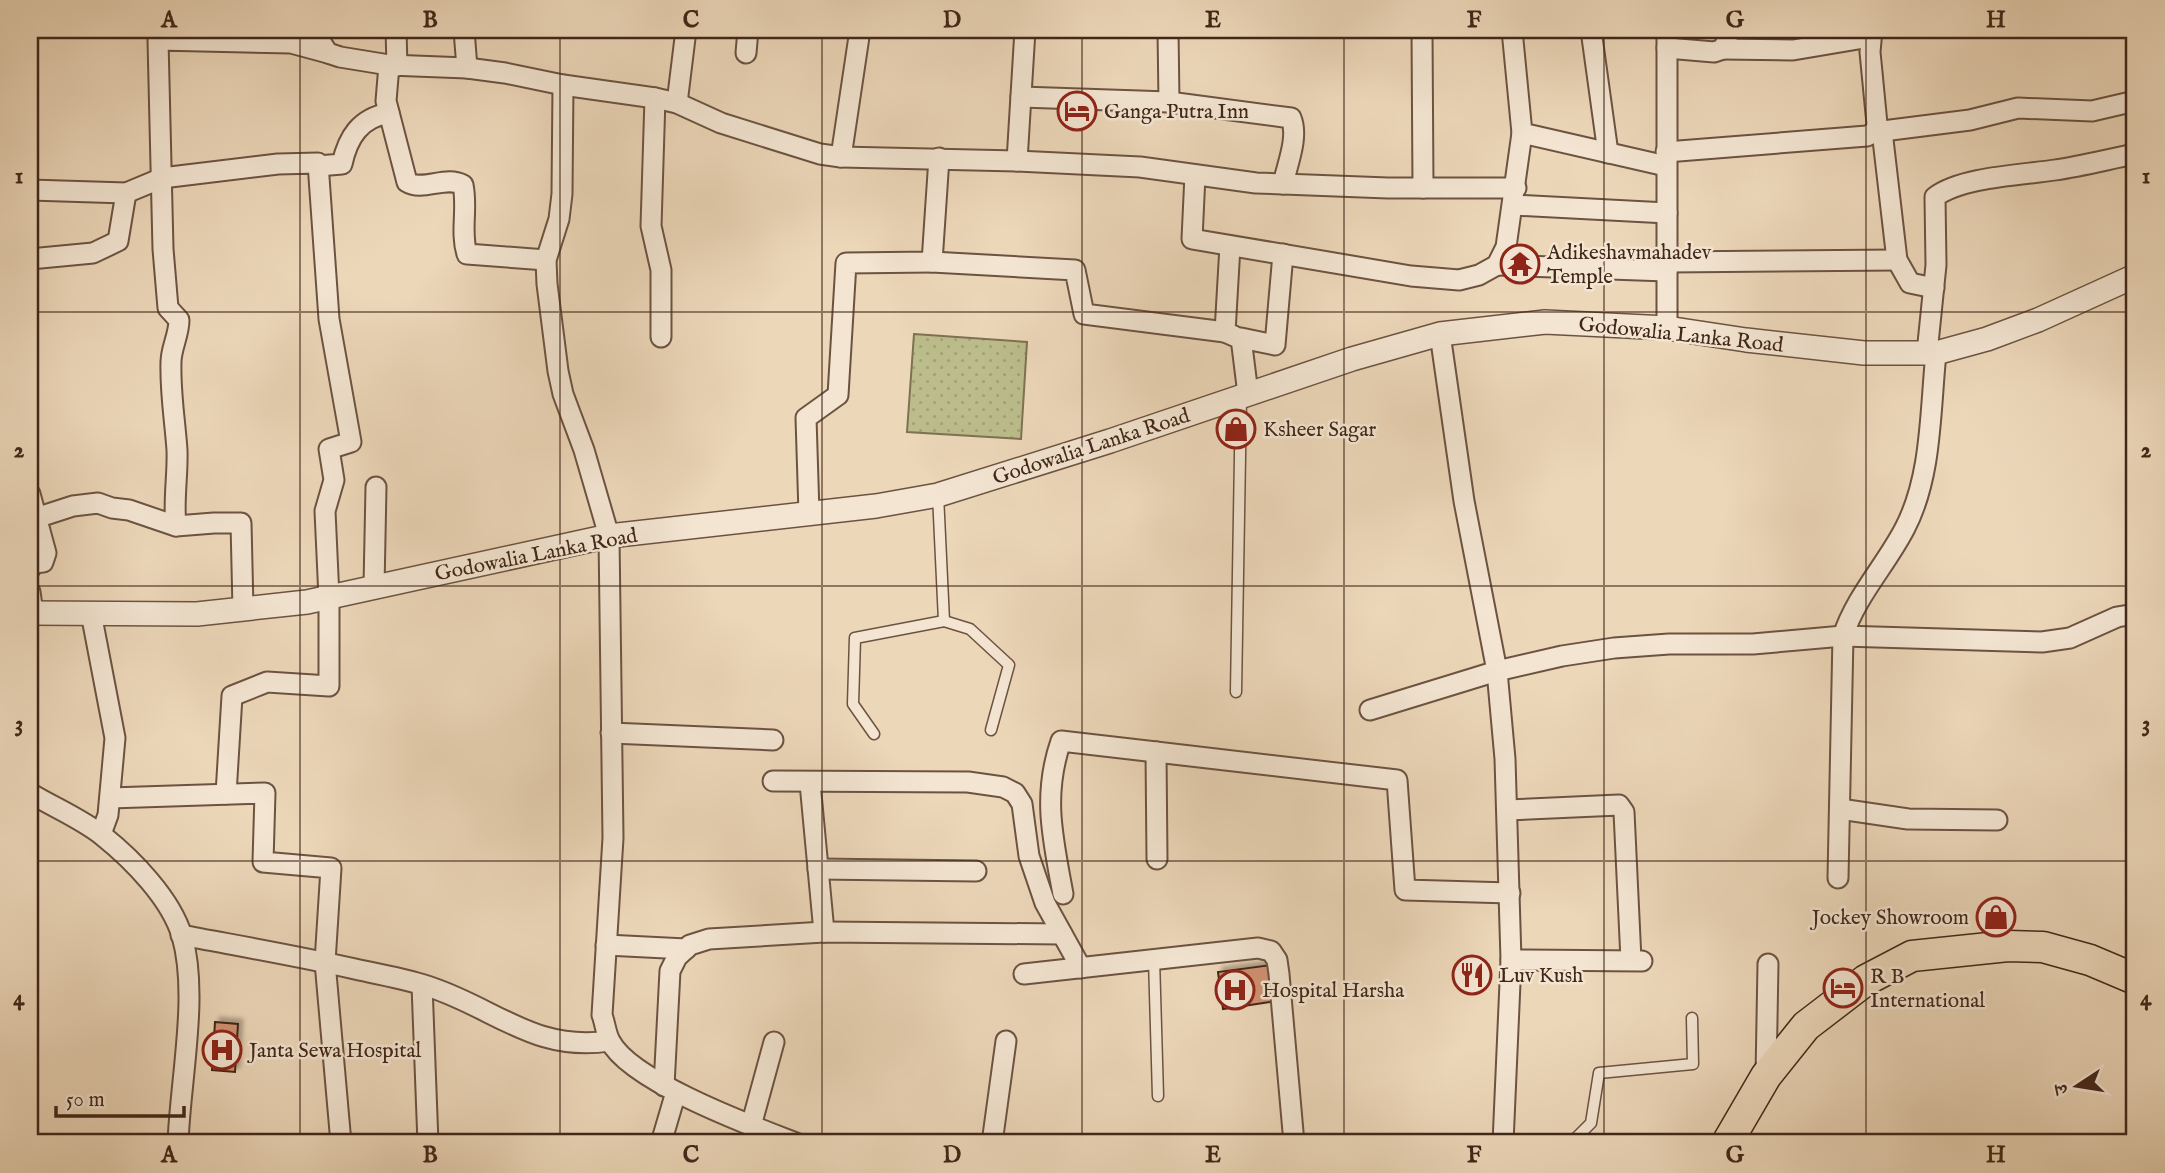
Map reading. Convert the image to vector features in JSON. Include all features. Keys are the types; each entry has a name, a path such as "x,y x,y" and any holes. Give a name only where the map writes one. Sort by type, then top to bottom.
{"main road":[{"path":"1727,1143 1766,1076 1806,1026 1866,980 1912,956 2008,946 2043,947 2090,960 2135,979"}],"street":[{"path":"319,30 320,41 328,53"},
{"path":"396,30 386,101 407,182 413,186 457,182 463,186 463,243 467,254 546,260"},
{"path":"464,30 467,68"},
{"path":"677,103 687,30"},
{"path":"746,53 748,30"},
{"path":"841,157 860,30"},
{"path":"1017,160 1025,30"},
{"path":"1168,30 1169,103"},
{"path":"1422,30 1423,188"},
{"path":"1497,265 1506,247 1522,133 1512,30"},
{"path":"1591,30 1608,153"},
{"path":"1723,49 1727,30"},
{"path":"1667,328 1667,39 1714,52 1723,49 1793,50 1871,34 1870,52 1877,124 1897,260 1910,283 1934,288"},
{"path":"176,526 174,514 177,452 170,358 176,344 179,320 168,308 163,249 158,40 291,43 393,66 467,68 655,98 677,103 720,123 820,154 841,157 1017,160 1140,167 1256,183 1423,188 1667,213"},
{"path":"563,85 562,194 559,219 546,260 547,284 563,394 584,450 609,536 614,838 603,1015 609,1041 625,1061 670,1089 796,1143"},
{"path":"1021,97 1169,103 1291,118 1294,126 1283,184"},
{"path":"655,98 651,226 661,270 661,337"},
{"path":"1522,133 1608,153 1666,159 1867,136 1879,132 1970,120 2018,108 2092,111 2135,101"},
{"path":"318,166 342,164 351,135 375,115 389,113"},
{"path":"1839,878 1843,636 1849,616 1905,528 1918,498 1927,456 1935,197 1946,188 2135,154"},
{"path":"932,262 939,159"},
{"path":"30,190 126,193 162,178 278,164 318,163 329,319 351,442 328,449 334,480 325,511 330,598 329,685 267,682 232,696 226,794"},
{"path":"1195,175 1192,239 1411,276 1459,280 1479,275 1497,265 1667,267 1897,260"},
{"path":"30,259 93,253 118,241 126,193"},
{"path":"1230,246 1233,335 1244,395"},
{"path":"809,513 806,418 838,395 846,263 932,262 1075,270 1084,314 1233,335 1275,345 1283,254"},
{"name":"Godowalia Lanka Road","path":"31,606 91,613 197,614 243,609 330,598 609,536 876,506 938,495 1352,359 1440,334 1545,322 1667,328 1864,353 1931,353 1999,335 2135,276"},
{"path":"1440,334 1464,501 1497,671 1505,759 1511,960 1503,1143"},
{"path":"374,587 376,487"},
{"path":"30,494 46,553 43,562 34,563 30,569"},
{"path":"36,518 73,506 98,503 176,526 241,523 243,609"},
{"path":"91,613 115,738 108,815 101,834"},
{"path":"1370,710 1497,671 1562,656 1614,648 1669,644 1753,644 1843,636 2042,642 2070,638 2117,617 2135,614"},
{"path":"611,733 774,740"},
{"path":"1063,894 1049,802 1053,763 1060,741 1398,780 1405,890 1510,893"},
{"path":"1156,752 1157,859"},
{"path":"773,781 968,782 1003,787 1015,793 1021,804 1035,878 1045,903 1081,968"},
{"path":"810,783 824,932"},
{"path":"30,793 101,834 128,859 162,897 181,935 186,962 188,1004 178,1143"},
{"path":"110,797 265,793 263,862 331,868 325,962 341,1143"},
{"path":"1507,810 1619,804 1624,811 1637,961 1511,960"},
{"path":"1840,808 1909,819 1997,820"},
{"path":"818,869 976,871"},
{"path":"661,1143 670,1089 670,971 677,957 690,945 709,939 824,932 1062,934"},
{"path":"181,935 325,962 422,985 522,1030 569,1043 609,1041"},
{"path":"606,946 686,949"},
{"path":"1024,974 1258,948 1271,951 1277,960 1279,974 1294,1143"},
{"path":"1766,1076 1768,964"},
{"path":"422,985 428,1143"},
{"path":"992,1143 1006,1041"},
{"path":"751,1125 774,1042"}],"lane":[{"path":"1236,692 1244,395"},
{"path":"938,495 944,621"},
{"path":"874,734 853,704 855,638 944,621 970,629 1009,665 991,730"},
{"path":"1154,959 1158,1096"},
{"path":"1571,1143 1591,1123 1600,1073 1693,1064 1692,1018"}],"green space":[{"path":"914,334 1027,342 1021,439 907,432"}],"building":[{"path":"1271,965 1276,1001 1223,1009 1218,972"},
{"path":"215,1022 238,1024 235,1072 212,1070"}],"place":[{"name":"Ganga Putra Inn","path":"1077,111"},
{"name":"Adikeshavmahadev Temple","path":"1520,264"},
{"name":"Ksheer Sagar","path":"1236,429"},
{"name":"Jockey Showroom","path":"1996,917"},
{"name":"Luv Kush","path":"1472,975"},
{"name":"R B International","path":"1843,988"},
{"name":"Hospital Harsha","path":"1235,990"},
{"name":"Janta Sewa Hospital","path":"222,1050"}]}
